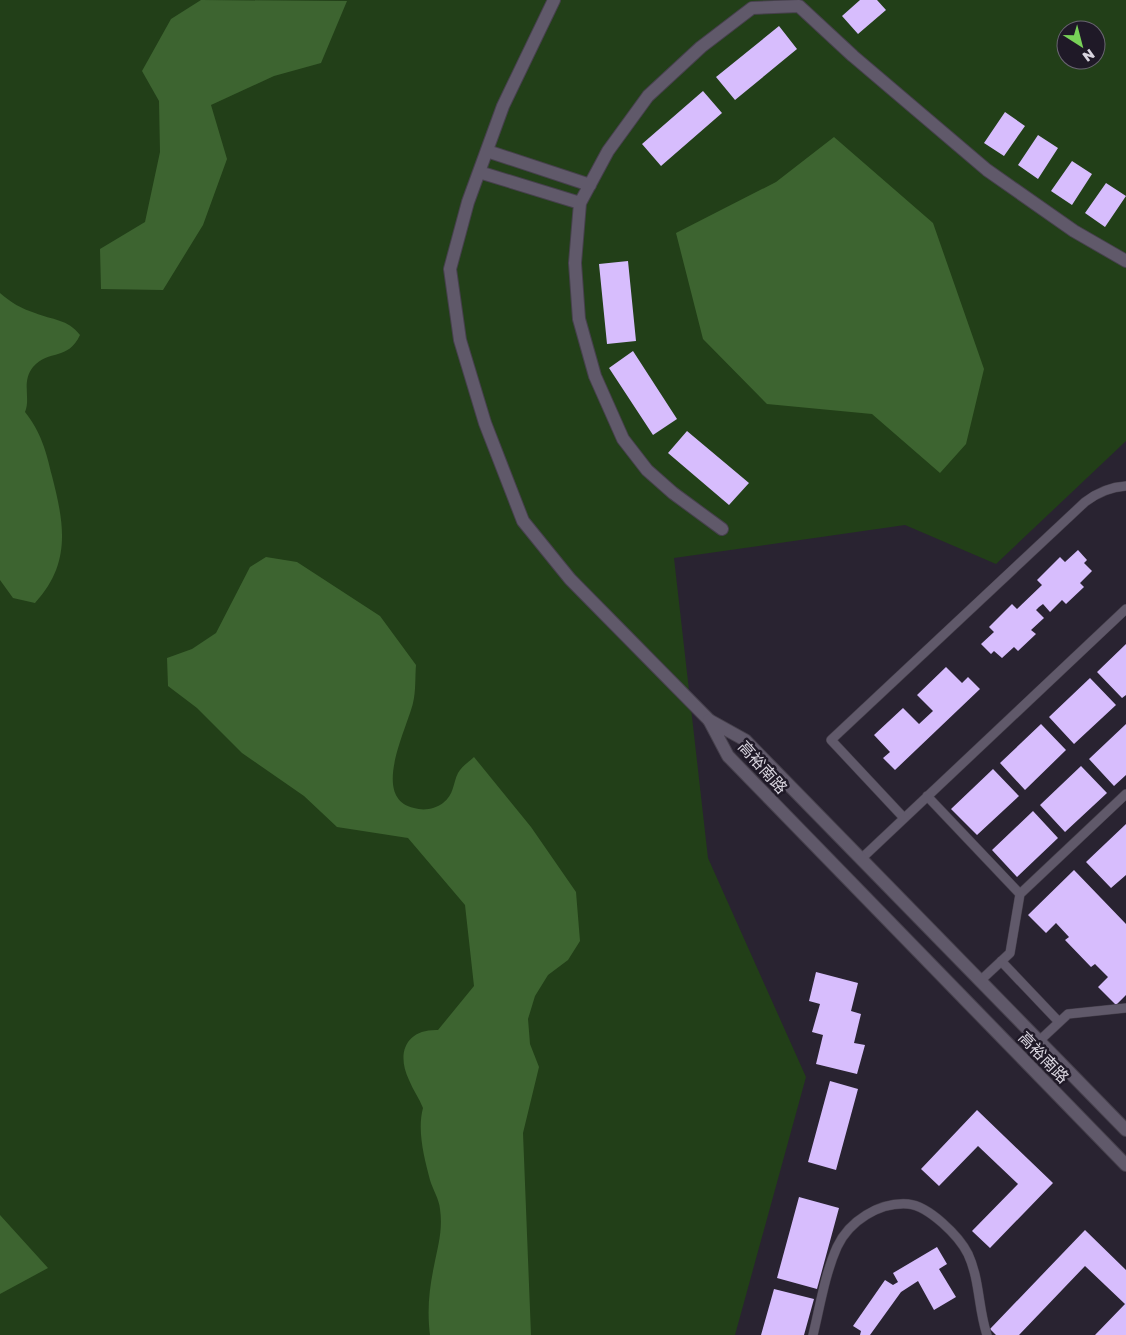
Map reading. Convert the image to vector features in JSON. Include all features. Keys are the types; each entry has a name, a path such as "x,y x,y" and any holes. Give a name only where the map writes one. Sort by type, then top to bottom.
{"street":[{"path":"554,0 503,106 468,202 450,269 460,340 485,423 523,521 570,578 709,720"},
{"path":"722,529 673,493 647,470 623,439 595,376 579,319 575,263 580,203 608,151 648,96 701,48 754,4 798,3 853,56 987,170 1074,231 1126,261"},
{"path":"487,151 590,186"},
{"path":"479,172 580,203"},
{"name":"高裕南路","path":"709,720 745,740 1126,1130"},
{"name":"高裕南路","path":"709,720 728,756 1126,1165"}],"lane":[{"path":"904,818 831,740 1085,502 1099,492 1114,486 1126,486"},
{"path":"861,859 1126,609"},
{"path":"980,981 1010,953 1020,894 1126,794"},
{"path":"927,796 1020,894"},
{"path":"1001,962 1058,1022"},
{"path":"1039,1041 1068,1014 1126,1008"},
{"path":"813,1335 832,1263 838,1246 847,1232 860,1219 875,1210 892,1205 910,1204 933,1215 953,1232 967,1252 977,1276 987,1335"}],"shaded area":[{"path":"0,0 1126,0 1126,441 996,564 905,525 674,558 708,858 806,1077 735,1335 0,1335"},
{"path":"201,0 347,1 321,63 274,76 211,105 227,159 203,225 163,290 101,289 100,249 145,222 160,152 159,101 142,71 171,19"},
{"path":"834,137 933,223 984,369 966,444 940,473 872,414 767,404 703,339 676,233 776,182"},
{"path":"0,293 25,309 65,323 80,335 75,343 64,352 39,362 33,367 28,378 27,407 25,412 39,434 45,450 60,510 62,526 60,558 55,573 47,588 35,603 13,598 0,580"},
{"path":"266,557 297,562 380,616 416,665 413,703 399,745 393,777 394,791 401,802 414,808 422,809 429,809 440,805 447,800 459,771 474,757 531,827 576,892 580,941 568,960 548,975 535,996 528,1019 530,1044 539,1067 523,1133 531,1335 430,1335 430,1292 440,1238 441,1217 422,1144 421,1116 423,1108 405,1070 404,1052 411,1038 427,1031 438,1030 474,986 465,905 408,838 337,827 304,796 242,753 197,708 168,686 167,658 192,649 216,633 250,567"},
{"path":"0,1215 48,1268 0,1294"}],"building":[{"path":"860,0 877,0 886,10 858,34 842,16"},
{"path":"779,26 797,49 735,100 716,77"},
{"path":"703,91 722,113 661,166 642,144"},
{"path":"1005,112 1025,126 1004,156 984,143"},
{"path":"1038,135 1058,148 1038,179 1018,165"},
{"path":"1072,161 1092,174 1072,205 1051,191"},
{"path":"1106,183 1126,196 1105,227 1085,213"},
{"path":"628,261 636,341 607,344 599,264"},
{"path":"633,351 677,419 653,435 609,368"},
{"path":"687,431 749,483 729,505 668,453"},
{"path":"1078,550 1087,560 1084,563 1092,571 1080,583 1084,587 1066,604 1062,600 1050,612 1043,604 1039,607 1036,610 1044,618 1031,630 1036,634 1018,651 1014,647 1002,658 994,651 991,654 981,644 994,632 989,627 1012,604 1017,609 1042,585 1037,580 1060,557 1065,562"},
{"path":"1126,644 1126,695 1122,698 1097,672"},
{"path":"946,667 962,683 968,677 980,689 895,770 883,758 890,752 874,735 903,708 919,724 933,711 917,695"},
{"path":"1090,678 1116,705 1074,744 1049,717"},
{"path":"1041,724 1066,750 1025,790 1000,763"},
{"path":"1126,724 1126,775 1114,786 1089,759"},
{"path":"1081,766 1107,793 1065,832 1040,805"},
{"path":"993,769 1019,796 977,835 951,809"},
{"path":"1033,811 1058,838 1017,877 992,850"},
{"path":"1126,824 1126,875 1111,888 1086,862"},
{"path":"1074,870 1126,924 1126,995 1116,1005 1098,987 1108,977 1095,964 1091,967 1065,940 1069,937 1056,923 1046,933 1028,915"},
{"path":"816,972 858,983 851,1011 861,1014 854,1043 865,1045 857,1074 816,1064 823,1035 812,1032 820,1004 809,1001"},
{"path":"830,1081 858,1089 836,1170 808,1162"},
{"path":"977,1110 1053,1183 990,1248 972,1231 1018,1184 978,1146 939,1186 921,1169"},
{"path":"799,1197 839,1208 817,1289 777,1278"},
{"path":"1085,1230 1126,1270 1126,1335 1095,1335 1125,1304 1085,1266 1019,1335 996,1335 990,1329"},
{"path":"937,1247 947,1264 939,1269 956,1297 934,1310 918,1281 901,1292 870,1335 860,1335 861,1331 853,1326 885,1280 893,1285 898,1282 893,1273"},
{"path":"774,1289 814,1299 804,1335 761,1335"}]}
